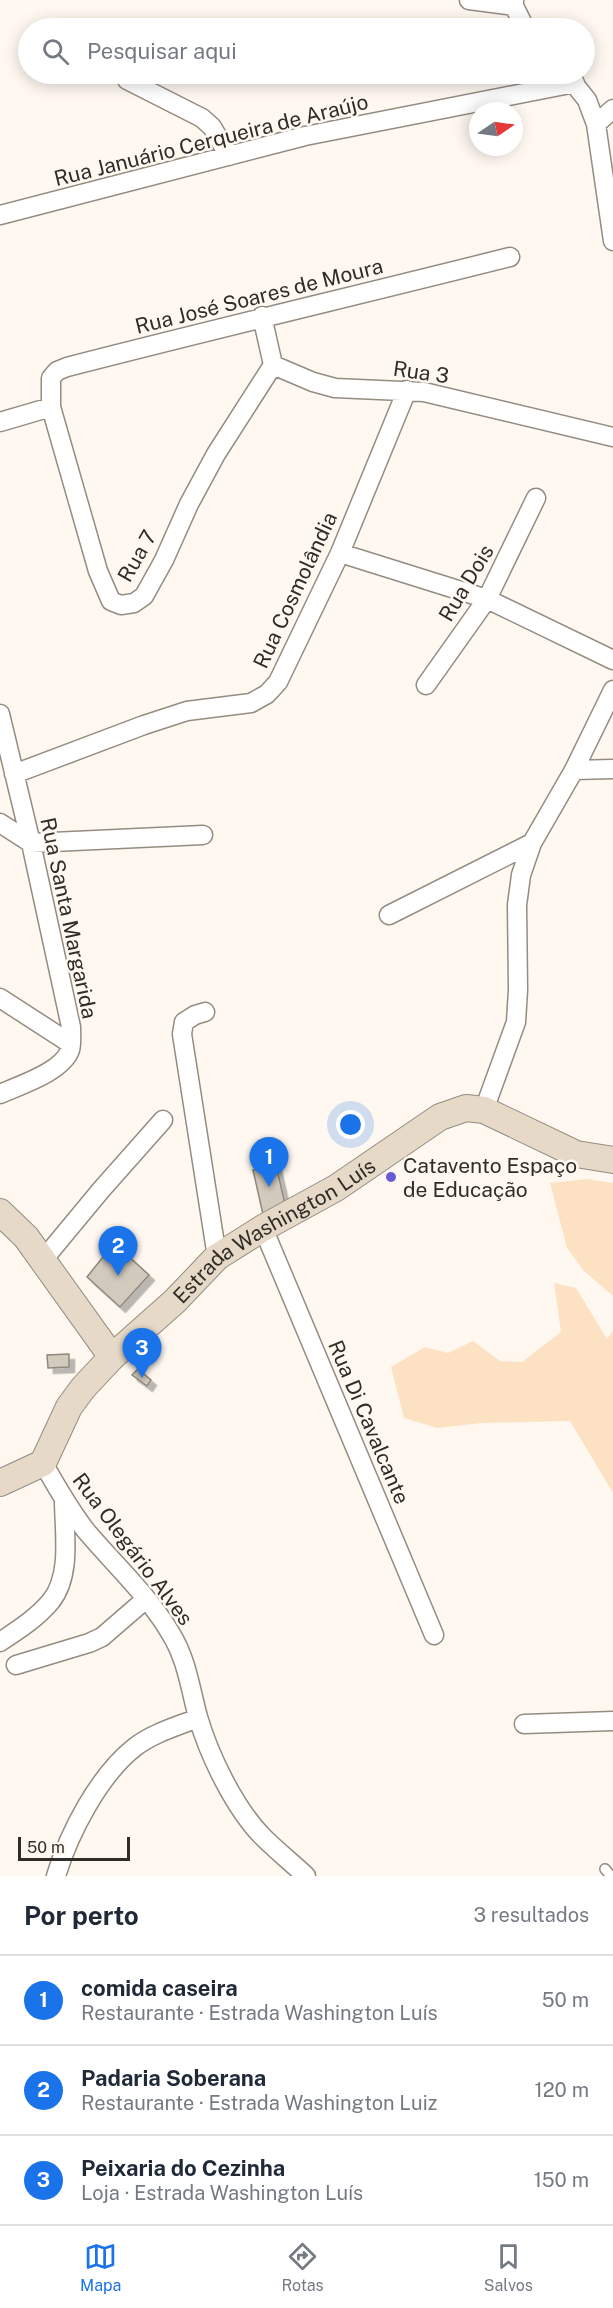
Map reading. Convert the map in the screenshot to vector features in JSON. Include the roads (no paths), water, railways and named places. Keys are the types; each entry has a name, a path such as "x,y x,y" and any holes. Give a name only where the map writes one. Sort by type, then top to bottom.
{"street":[{"path":"469,0 514,3 521,18"},
{"path":"134,84 202,118 212,127 229,156"},
{"name":"Rua Januário Cerqueira de Araújo","path":"0,215 305,136 543,84"},
{"path":"575,84 587,100 596,124 613,241"},
{"path":"596,124 613,109"},
{"name":"Rua José Soares de Moura","path":"51,407 51,378 57,371 67,367 262,316 337,301 510,257"},
{"path":"262,316 273,364"},
{"name":"Rua 3","path":"273,364 313,382 335,388 408,390 613,437"},
{"name":"Rua 7","path":"51,407 111,601 121,604 134,603 144,596 216,454 273,364"},
{"name":"Rua Cosmolândia","path":"14,774 187,711 251,703 267,694 278,682 340,553 408,390"},
{"path":"0,422 51,407"},
{"name":"Rua Dois","path":"426,685 488,599 536,498"},
{"path":"340,553 488,599 613,660"},
{"path":"484,1110 516,1023 517,905 521,874 532,843 574,770 613,690"},
{"name":"Rua Santa Margarida","path":"0,714 71,1027 71,1044 64,1061 39,1077 0,1094"},
{"path":"574,770 613,769"},
{"path":"0,823 31,843 203,835"},
{"path":"388,915 532,843"},
{"path":"0,998 71,1044"},
{"path":"205,1012 184,1022 182,1034 217,1257"},
{"name":"Estrada Washington Luís","path":"43,1463 69,1407 83,1388 112,1357 175,1301 217,1257 263,1228 336,1188 440,1117 466,1108 484,1110 576,1154 613,1160"},
{"path":"43,1260 101,1190 164,1120"},
{"path":"0,1212 26,1238 43,1260 112,1357"},
{"name":"Rua Di Cavalcante","path":"263,1228 434,1635"},
{"path":"3,1476 43,1463"},
{"name":"Rua Olegário Alves","path":"43,1463 64,1500 86,1530 146,1599 171,1633 182,1654 198,1718 212,1756 236,1801 261,1835 306,1876"},
{"path":"0,1642 36,1617 52,1599 61,1579 65,1557 64,1500"},
{"path":"16,1665 89,1643 102,1636 146,1599"},
{"path":"56,1876 83,1813 112,1768 136,1746 198,1718"},
{"path":"524,1724 613,1720"}],"place":[{"name":"Catavento Espaço de Educação","path":"391,1177"},
{"name":"comida caseira","path":"269,1187"},
{"name":"Padaria Soberana","path":"118,1276"},
{"name":"Peixaria do Cezinha","path":"142,1378"}]}
